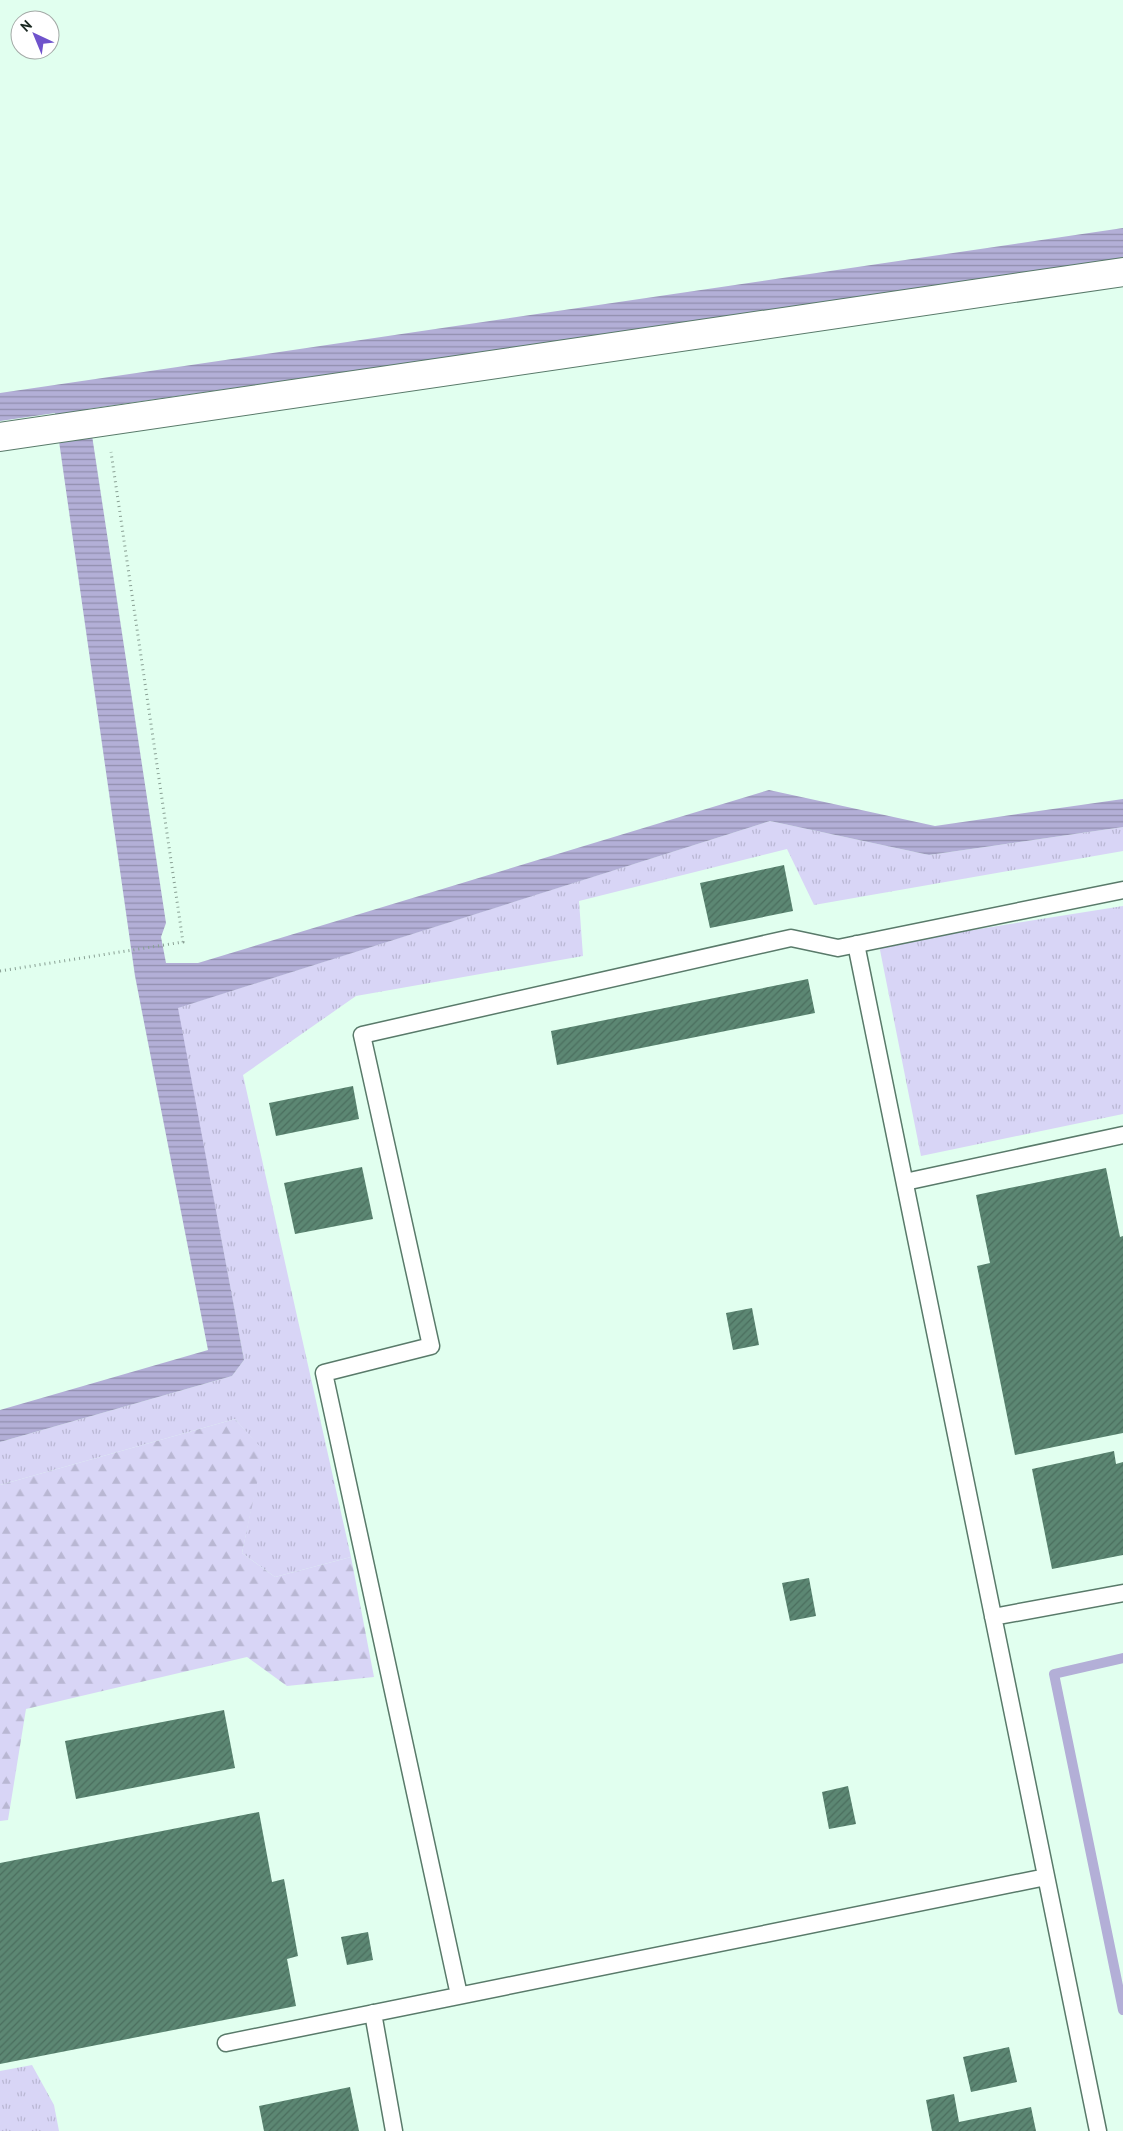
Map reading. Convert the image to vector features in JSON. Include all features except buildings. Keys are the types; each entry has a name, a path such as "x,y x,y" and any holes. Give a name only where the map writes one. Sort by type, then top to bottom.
{"street":[{"path":"0,437 1123,272"}],"lane":[{"path":"459,1995 324,1373 431,1346 362,1035 791,938 838,948 1123,890"},
{"path":"856,944 1098,2131"},
{"path":"905,1182 1123,1135"},
{"path":"994,1617 1123,1593"},
{"path":"226,2044 459,1995 1046,1877"},
{"path":"373,2013 394,2131"}],"path":[{"path":"0,971 183,942 106,420"}],"green space":[{"path":"770,821 929,855 1123,827 1123,851 814,905 787,849 579,901 583,956 356,996 243,1075 351,1557 275,1577 242,1553 263,1451 235,1419 0,1485 0,1442 232,1376 244,1360 177,1008"},
{"path":"1123,906 1123,1114 921,1156 879,945"},
{"path":"235,1419 264,1451 242,1553 275,1577 351,1557 374,1677 287,1686 247,1657 26,1709 8,1820 0,1821 0,1485"},
{"path":"32,2065 54,2105 59,2131 0,2131 0,2071"}],"shaded area":[{"path":"1123,228 1123,260 88,409 166,923 161,937 166,963 198,963 769,790 935,826 1123,799 1123,827 929,855 770,821 178,1008 244,1360 232,1376 0,1442 0,1410 208,1350 135,976 55,413 0,421 0,393"}],"waterway":[{"path":"1123,1658 1054,1674 1123,2010"}]}
